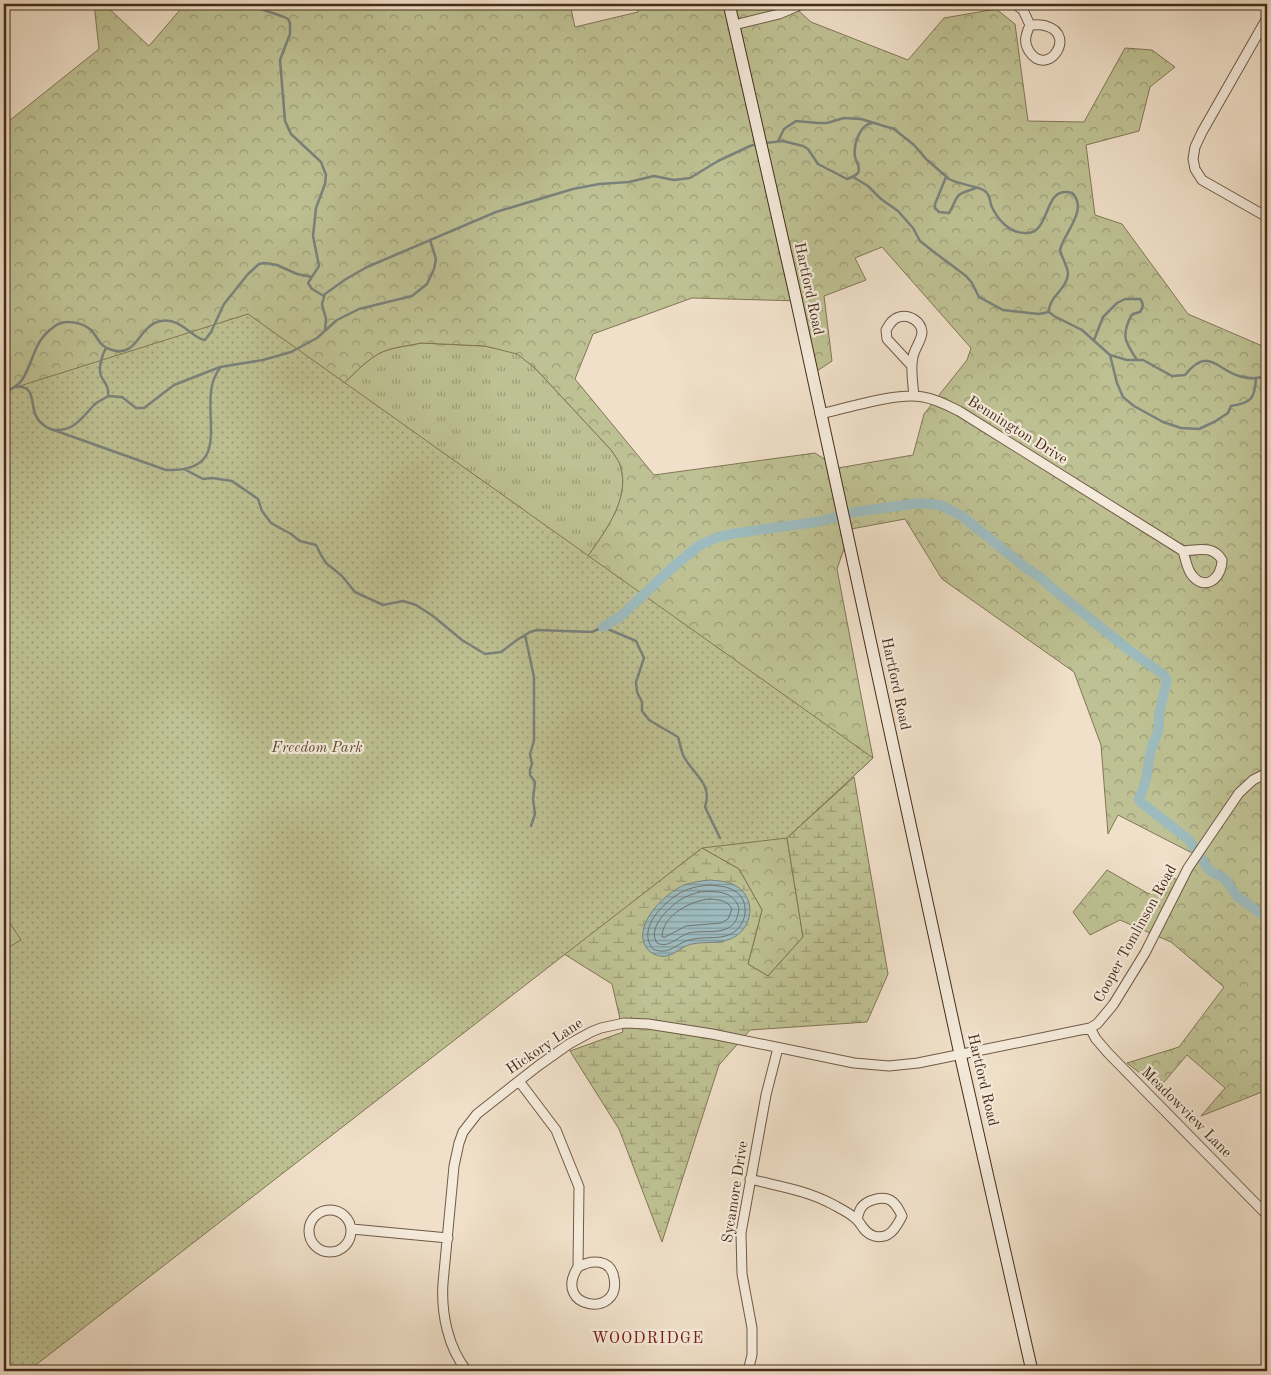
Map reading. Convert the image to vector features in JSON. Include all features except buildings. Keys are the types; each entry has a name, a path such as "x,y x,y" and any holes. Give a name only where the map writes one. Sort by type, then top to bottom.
{"street":[{"name":"Hartford Road","path":"729,4 768,174 960,1054 1032,1371"},
{"path":"734,25 779,14 802,4"},
{"path":"1015,4 1023,10 1030,25 1026,34 1026,45 1030,53 1038,59 1047,60 1053,57 1058,52 1060,36 1046,26 1030,25"},
{"path":"1267,18 1202,132 1195,147 1193,159 1195,169 1202,180 1267,217"},
{"path":"911,365 887,339 886,330 892,321 899,316 908,316 918,322 922,331 921,338 915,347 911,365 914,396"},
{"name":"Bennington Drive","path":"820,414 887,399 914,396 935,400 959,411 1182,551"},
{"path":"1209,549 1218,554 1222,560 1220,574 1212,581 1206,583 1198,580 1190,573 1182,551 1209,549"},
{"name":"Cooper Tomlinson Road","path":"1090,1028 1097,1024 1113,1005 1145,952 1188,868 1239,793 1253,780 1267,773"},
{"name":"Hickory Lane","path":"467,1371 454,1348 442,1305 454,1166 463,1132 476,1114 538,1066 580,1038 601,1028 624,1023 660,1025 854,1063 884,1066 907,1065 960,1054"},
{"path":"960,1054 1090,1028"},
{"name":"Meadowview Lane","path":"1090,1028 1096,1039 1128,1074 1267,1215"},
{"name":"Sycamore Drive","path":"748,1371 752,1349 752,1328 742,1274 740,1248 750,1179 768,1083 778,1048"},
{"path":"519,1081 556,1130 579,1187 578,1267 572,1276 571,1286 575,1296 584,1303 594,1305 604,1302 612,1295 616,1285 614,1274 608,1266 598,1261 587,1261 578,1267"},
{"path":"750,1179 813,1195 857,1219 862,1228 873,1236 884,1237 890,1234 897,1227 902,1216 890,1199 878,1199 868,1202 861,1207 857,1219"},
{"path":"325,1210 338,1210 348,1218 352,1229 350,1241 342,1250 330,1253 318,1249 310,1239 309,1227 314,1216 325,1210"},
{"path":"352,1229 448,1238"}],"green space":[{"path":"94,4 104,4 149,46 185,4 570,4 575,27 638,12 637,4 791,4 811,22 908,60 944,18 996,9 1015,24 1028,121 1084,122 1125,48 1152,50 1175,67 1150,87 1139,131 1086,145 1095,215 1122,224 1188,314 1267,348 1267,1090 1201,1116 1225,1088 1187,1055 1159,1088 1127,1063 1179,1047 1224,987 1171,942 1120,920 1090,935 1073,912 1107,870 1149,894 1166,873 1182,883 1198,856 1118,815 1108,834 1101,745 1074,672 942,579 905,519 851,529 837,569 873,758 787,838 803,937 768,976 748,964 762,910 739,869 702,848 541,972 4,523 4,125 99,49","holes":["882,247 971,348 967,360 924,414 913,455 838,468 815,453 654,475 575,379 593,334 692,298 802,301 817,371 832,361 824,296 866,280 855,258","421,343 485,346 517,354 535,368 612,451 619,461 621,468 623,480 622,493 607,528 586,559 341,386 364,364 380,353"]},
{"name":"Freedom Park","path":"248,314 873,758 787,838 702,848 28,1371 4,1371 4,391"},
{"path":"421,343 485,346 517,353 535,368 612,451 619,461 621,468 623,480 622,493 607,528 586,559 341,386 364,364 380,353"},
{"path":"854,777 888,974 867,1022 750,1030 719,1065 662,1242 619,1129 570,1051 623,1032 612,984 564,954 702,848 739,869 762,910 748,964 768,976 803,937 787,838"},
{"path":"4,914 21,940 4,950"}],"water":[{"path":"710,880 733,884 747,897 750,911 749,918 742,931 726,941 692,944 665,956 649,951 644,943 644,926 654,909 669,894 684,885"}],"waterway":[{"path":"257,4 264,10 288,19 290,23 290,34 280,60 285,121 291,134 321,162 326,175 325,184 316,208 313,236 319,266 308,283 312,289 324,296"},
{"path":"778,141 784,129 796,121 827,123 844,118 861,119 894,129 914,145 926,159 949,179 985,191 1000,220 1009,228 1019,232 1034,231 1040,226 1051,202 1056,196 1062,192 1072,193 1077,199 1077,214 1060,250 1068,273 1067,279 1052,302 1049,312"},
{"path":"765,143 783,141 803,146 808,149 818,164 847,179 853,177 859,171 855,157 856,141 864,127 872,123"},
{"path":"325,330 326,319 322,304 325,294 367,267 496,212 573,189 599,184 629,182 654,176 674,180 690,178 718,161 757,144"},
{"path":"853,177 868,186 881,199 898,211 913,228 920,241 966,276 979,297 1003,310 1039,314 1049,312 1082,330 1110,355 1127,360 1143,360 1172,376 1185,375 1194,366 1208,361 1243,377 1267,376"},
{"path":"946,177 935,204 935,208 939,212 949,213 960,194 976,188"},
{"path":"55,430 62,430 73,426 96,404 108,396 122,397 136,408 144,408 174,385 220,367 263,360 291,352 317,338 337,320 359,309 412,296 427,284 434,269 436,259 430,240"},
{"path":"4,394 22,380 42,338 59,324 73,322 83,325 91,330 104,346 112,350 121,351 133,345 147,328 161,321 175,322 205,340 211,332 224,304 248,274 259,264 277,265 297,274 312,277"},
{"path":"1094,340 1103,317 1117,303 1125,299 1140,299 1143,304 1142,309 1131,316 1125,334 1127,343 1137,360"},
{"path":"106,348 100,369 108,395"},
{"path":"1110,355 1117,383 1123,397 1134,406 1163,422 1181,428 1199,429 1228,413 1231,406 1251,399 1256,378"},
{"path":"16,387 22,387 30,392 37,418 48,428 166,470 189,468 203,460 209,448 211,433 210,399 213,383 220,368"},
{"path":"4,388 6,392"},
{"path":"184,469 203,479 212,478 232,481 258,499 262,511 271,523 300,541 316,545 326,563 342,576 355,592 383,605 403,601 416,605 433,616 462,640 485,654 501,652 530,632 537,630 592,632 603,627 636,641 644,658 636,682 637,692 642,702 642,711 649,720 678,737 684,757 705,786 707,799 705,807 720,838"},
{"path":"603,627 621,616 674,566 700,545 713,539 731,534 822,521 854,512 921,503 940,505 962,516 1129,650 1164,675 1167,680 1159,715 1159,728 1151,750 1145,784 1139,799 1189,840 1209,870 1225,879 1237,896 1267,918"},
{"path":"525,635 534,677 534,741 530,754 532,764 530,775 535,782 533,799 535,814 531,826"}],"district":[{"name":"WOODRIDGE","path":"648,1339"}]}
